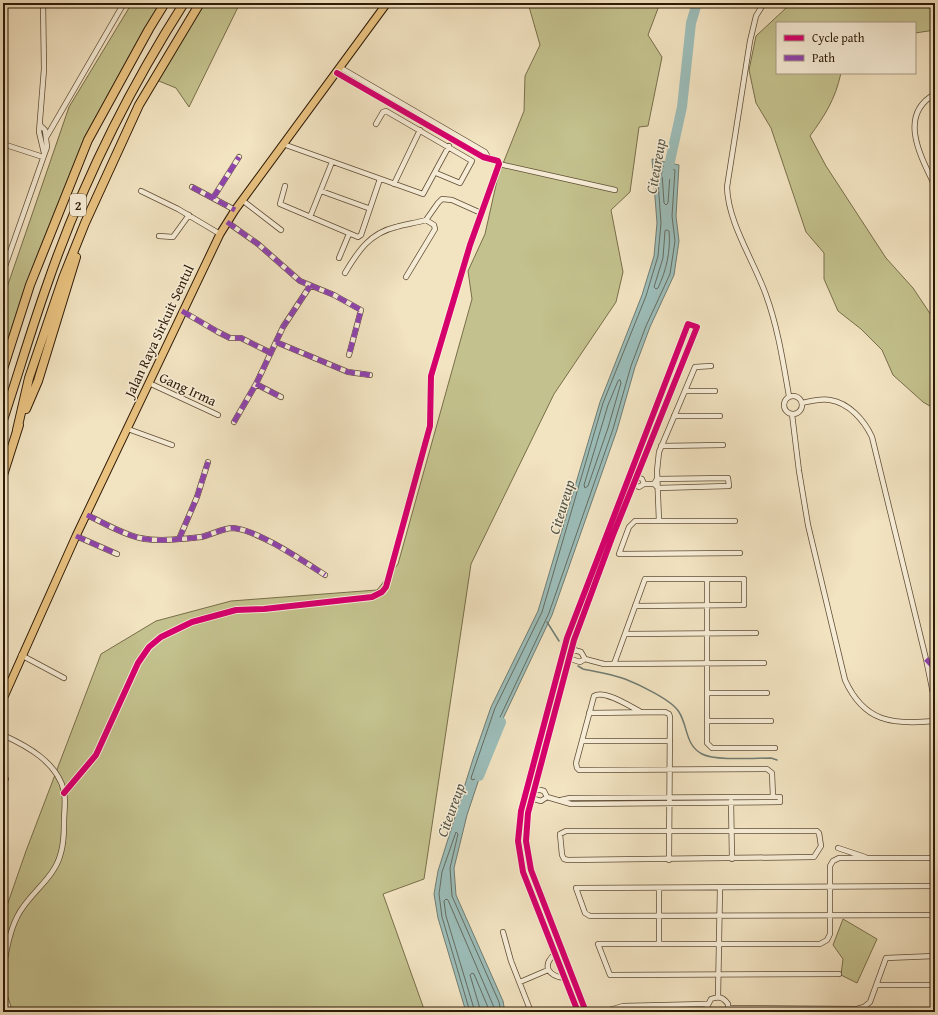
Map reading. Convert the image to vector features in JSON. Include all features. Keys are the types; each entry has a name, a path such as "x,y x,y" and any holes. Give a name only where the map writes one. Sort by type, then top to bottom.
{"highway":[{"name":"2","path":"3,369 30,285 58,211 88,140 141,43 165,3"},
{"name":"2","path":"3,420 47,284 101,151 161,39 184,3"},
{"path":"3,475 18,430 38,381 70,280 85,223 139,106 200,3"}],"main road":[{"name":"Jalan Raya Sirkuit Sentul","path":"3,699 21,655 76,536 220,234 242,200 387,3"}],"street":[{"path":"43,3 44,69 41,126 39,132 43,155"},
{"path":"47,136 124,3"},
{"path":"764,3 754,23 727,187 727,199 733,218 767,296 775,322 789,396"},
{"path":"339,70 483,157 488,157 498,161 499,164 615,190"},
{"path":"935,94 925,101 920,107 914,123 919,150 933,177 935,186"},
{"path":"376,124 383,112 386,111 471,158 472,164 460,183 436,173"},
{"path":"3,272 47,147 47,136 45,130 41,126"},
{"path":"394,184 420,130"},
{"path":"3,144 43,155"},
{"path":"283,144 423,194 436,173 449,146"},
{"path":"213,198 239,157"},
{"path":"310,217 332,162"},
{"path":"64,793 96,755 138,663 149,647 160,637 192,622 236,610 264,609 372,598 382,592 386,587 430,426 431,376 480,213 499,164"},
{"path":"286,186 280,204 358,237 380,179"},
{"path":"192,187 235,210"},
{"path":"141,191 189,215 220,234"},
{"path":"321,191 368,208"},
{"path":"345,273 360,248 372,237 396,227 426,220 442,199 452,200 480,213"},
{"path":"242,200 281,230"},
{"path":"159,236 173,237 189,215"},
{"path":"406,277 435,229 434,226 426,220"},
{"path":"227,222 258,244 286,269 310,286 334,295 362,310 349,355"},
{"path":"339,258 349,234"},
{"path":"234,422 256,384 283,327 310,286"},
{"path":"182,311 230,338 241,338 271,353"},
{"path":"578,1012 523,872 520,857 519,825 526,787 564,647 626,482 688,324 697,327 637,477 572,649 532,798 526,841 531,870 586,1012"},
{"path":"276,342 348,372 370,375"},
{"path":"659,521 657,461 661,446 695,367 711,366"},
{"name":"Gang Irma","path":"149,383 218,415"},
{"path":"256,384 281,397"},
{"path":"685,391 714,391"},
{"path":"789,396 796,396 802,403 826,400 840,403 857,415 869,431 875,446 926,659 934,698 935,721 910,722 877,716 859,704 850,691 845,680 808,524 799,471 792,414 784,408 784,401 789,396"},
{"path":"792,414 798,412 802,403"},
{"path":"674,416 720,416"},
{"path":"128,429 172,445"},
{"path":"661,446 723,445"},
{"path":"179,539 197,497 208,462"},
{"path":"630,474 642,479 644,484"},
{"path":"626,482 639,487 644,484 654,484 658,488 729,486 728,478 657,479"},
{"path":"654,484 657,479"},
{"path":"87,515 140,538 179,539 206,536 226,529 239,530 280,547 325,575"},
{"path":"734,520 631,522 619,554 740,553"},
{"path":"76,536 117,554"},
{"path":"614,664 635,606 645,579 744,579 744,605 635,606"},
{"path":"707,579 707,743 712,748 775,748"},
{"path":"625,634 756,633"},
{"path":"564,647 581,652 585,659"},
{"path":"21,655 64,678"},
{"path":"562,656 580,662 585,659 604,664 764,663"},
{"path":"926,659 935,669"},
{"path":"707,693 767,693"},
{"path":"641,712 621,701 597,694 594,696 576,764 577,768 579,770 767,769 772,773 773,797"},
{"path":"589,713 665,712 669,714 669,860"},
{"path":"707,721 771,721"},
{"path":"3,735 33,750 42,757 56,774 64,793 64,834 62,853 55,868 26,903 17,918 11,933 3,970"},
{"path":"582,741 670,741"},
{"path":"526,787 544,791 547,797"},
{"path":"524,796 541,801 547,797 571,804 669,803 731,800 773,797 780,797 780,802 731,800 669,798 570,798 561,800"},
{"path":"731,800 732,859"},
{"path":"566,831 669,831 817,831 820,833 821,846 814,857 669,860 568,860 564,859 562,855 560,834 566,831"},
{"path":"838,848 870,859"},
{"path":"839,974 610,975 598,944 820,944 827,940 830,934 829,888 830,866 833,861 839,858 935,858"},
{"path":"935,886 829,888 576,888 586,913 590,916 719,915 829,917 935,915"},
{"path":"718,997 720,887"},
{"path":"659,888 659,944"},
{"path":"503,932 511,961 531,1012"},
{"path":"555,954 549,959 547,964 548,970 552,974 564,978"},
{"path":"648,1012 708,1012 707,1004 711,999 718,997 724,999 728,1004 728,1010 857,1009 864,1007 870,1002 886,958 935,956"},
{"path":"520,982 548,970"},
{"path":"3,981 4,994 10,1012"},
{"path":"877,985 935,985"},
{"path":"591,1012 596,1010 602,1012 623,1006 707,1004"},
{"path":"623,1006 624,1012"}],"shaded area":[{"path":"132,3 165,3 88,140 3,369 3,299 69,107"},
{"path":"200,3 240,3 189,107 176,88 154,79"},
{"path":"528,3 660,3 648,35 662,57 648,126 639,127 630,192 611,210 623,272 616,302 554,394 471,564 424,879 383,894 425,1012 3,1012 3,917 26,851 101,654 156,621 231,601 377,590 398,564 472,299 468,271 485,234 498,176 524,111 525,76 540,45"},
{"path":"798,3 935,3 935,30 916,33 916,22 776,22 776,74 841,74 839,83 829,107 810,136 826,166 886,258 913,288 935,321 935,409 923,402 893,375 882,350 861,329 838,311 824,279 824,253 806,232 771,128 756,103 749,70 756,36 786,8"},
{"path":"843,919 877,939 857,983 841,975 843,959 833,945"}],"water":[{"path":"652,159 679,165 676,216 679,241 674,275 650,327 635,367 617,430 552,615 490,746 467,815 454,868 456,895 503,1001 505,1012 466,1012 438,918 434,894 438,871 491,707 538,611 600,402 642,295 654,256 657,223"}],"waterway":[{"name":"Citeureup","path":"667,175 682,107 691,23 697,3"},
{"path":"547,622 559,641"},
{"path":"578,666 583,669 610,674 625,679 646,688 669,702 675,707 682,717 692,746 702,754 716,758 771,758 777,760"},
{"name":"Citeureup","path":"479,776 501,722"}],"marked path":[{"path":"213,198 239,157"},
{"path":"192,187 235,210"},
{"path":"227,222 258,244 300,281 334,295 361,310 349,355"},
{"path":"234,422 256,384 283,327 310,286"},
{"path":"182,311 230,338 241,338 271,353"},
{"path":"276,342 348,372 370,375"},
{"path":"256,384 281,397"},
{"path":"179,539 197,497 208,462"},
{"path":"87,515 127,534 147,539 186,539 209,535 229,528 243,530 255,534 280,547 325,575"},
{"path":"76,536 117,554"},
{"path":"926,659 935,669"}],"cycle path":[{"path":"64,793 96,755 138,663 149,647 161,637 192,622 236,610 264,609 372,597 382,592 386,587 430,426 431,376 470,245 499,164 498,161 483,157 337,73"},
{"path":"578,1012 523,872 518,841 521,811 567,638 688,324 697,327 613,535 574,640 528,813 526,841 531,870 586,1012"}]}
